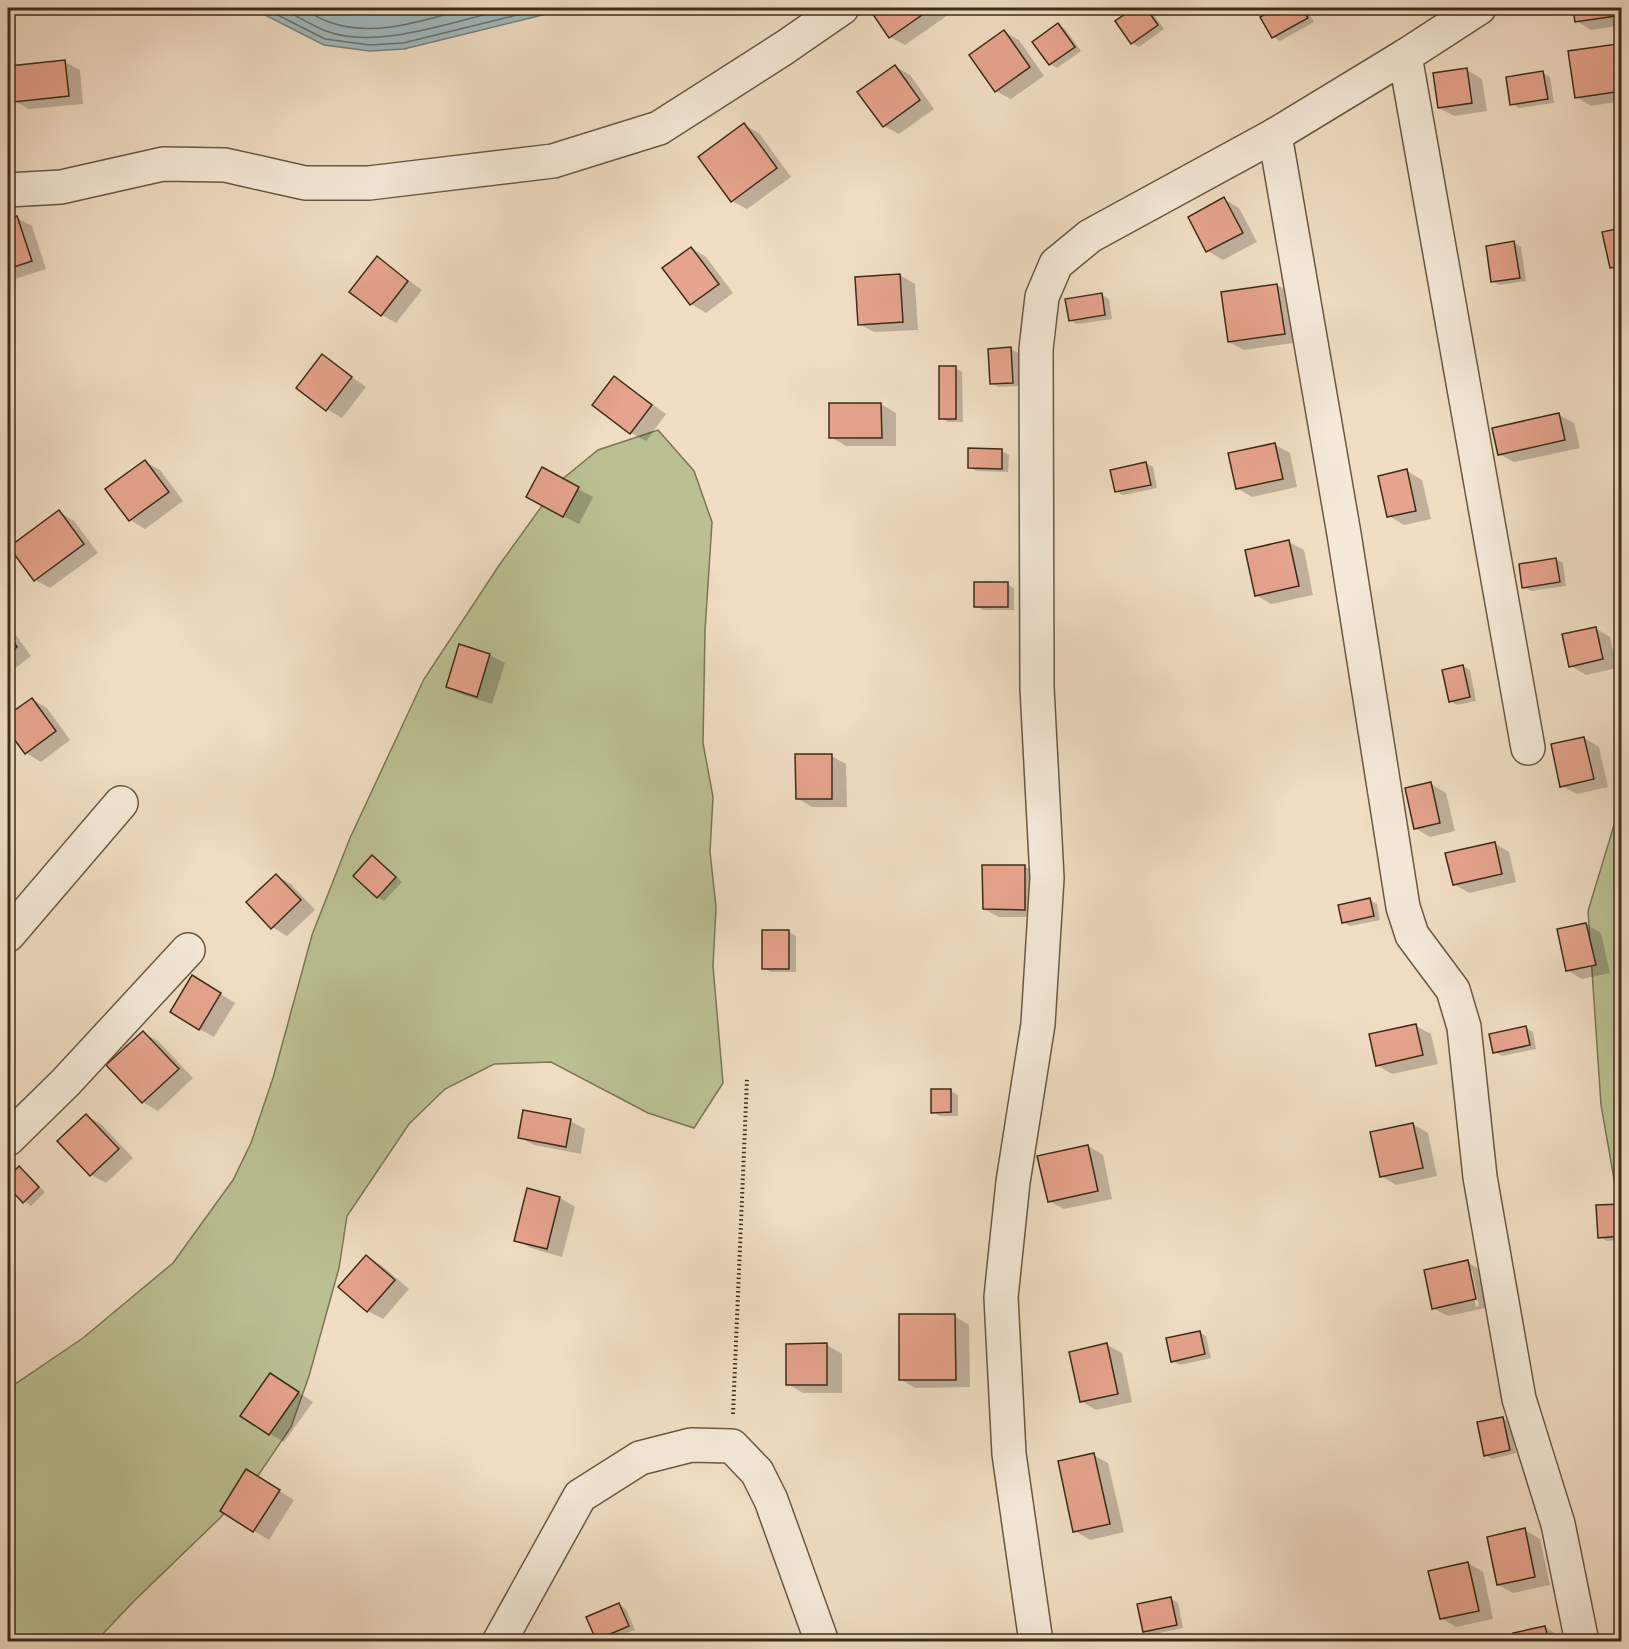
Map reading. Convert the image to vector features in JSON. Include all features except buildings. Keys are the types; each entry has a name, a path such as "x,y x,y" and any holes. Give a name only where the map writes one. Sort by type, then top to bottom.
{"street":[{"path":"8,190 62,187 163,164 225,165 305,183 369,183 553,161 659,128 842,8"},
{"path":"1036,1641 1009,1454 1001,1297 1012,1182 1038,1024 1047,878 1037,688 1036,349 1042,297 1056,264 1090,236 1275,135 1406,56 1479,8"},
{"path":"1406,56 1528,748"},
{"path":"1275,135 1344,534 1403,907 1412,935 1453,990 1464,1027 1480,1177 1519,1399 1558,1524 1582,1641"},
{"path":"8,935 122,803"},
{"path":"8,1139 66,1082 188,950"},
{"path":"500,1641 580,1496 640,1458 691,1445 732,1446 757,1472 771,1500 822,1641"}],"path":[{"path":"732,1446 747,1079"}],"green space":[{"path":"658,430 694,471 712,522 705,631 703,743 713,797 710,852 716,907 713,966 723,1083 694,1128 648,1113 551,1062 494,1064 445,1089 409,1124 347,1216 339,1268 309,1376 291,1427 259,1474 220,1518 96,1641 8,1641 8,1389 83,1338 173,1263 233,1180 251,1143 273,1078 312,935 350,838 424,679 500,564 560,481 598,450"},
{"path":"1621,802 1621,1219 1601,1105 1588,911"}],"water":[{"path":"251,8 571,8 404,49 370,51 324,45"}]}
